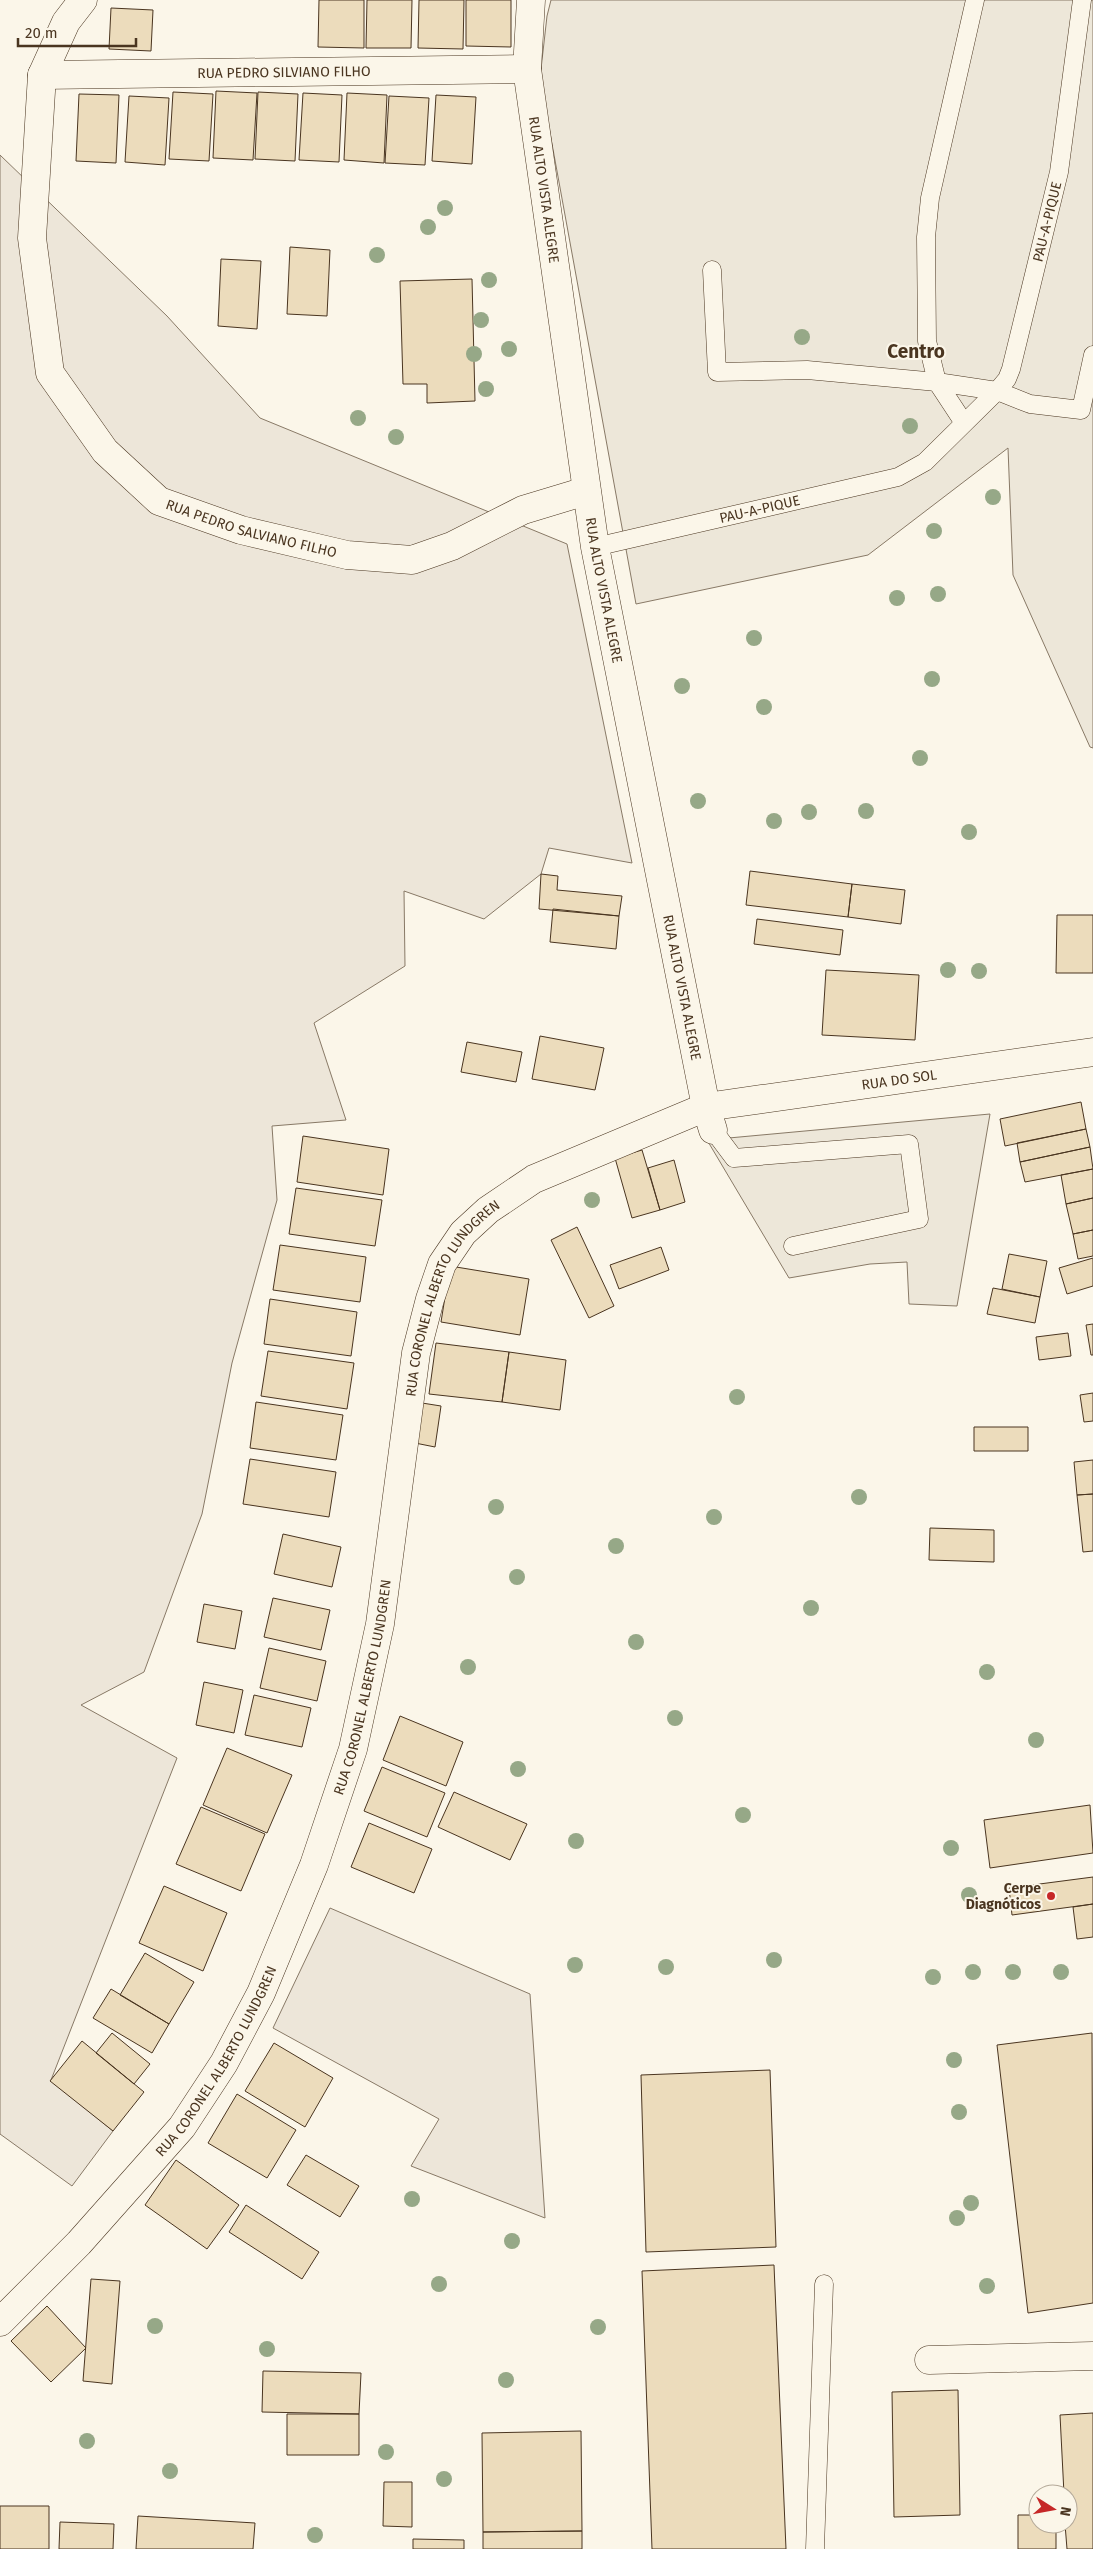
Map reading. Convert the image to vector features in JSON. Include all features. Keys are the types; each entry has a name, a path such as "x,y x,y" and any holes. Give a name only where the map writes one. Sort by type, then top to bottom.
{"street":[{"name":"RUA PEDRO SALVIANO FILHO","path":"83,0 66,22 42,75 32,238 50,373 105,451 159,501 242,530 347,555 412,560 452,546 523,510 586,491"},
{"name":"RUA ALTO VISTA ALEGRE","path":"531,0 527,69 586,491 595,547 710,1119"},
{"name":"RUA PEDRO SILVIANO FILHO","path":"42,75 527,69"},
{"name":"RUA DO SOL","path":"710,1119 1093,1052"},
{"name":"RUA CORONEL ALBERTO LUNDGREN","path":"0,2322 79,2243 182,2127 224,2063 264,1984 314,1866 353,1749 380,1624 416,1353 430,1299 442,1264 462,1233 488,1210 534,1179 710,1119"},
{"path":"929,2360 1093,2356"}],"lane":[{"path":"964,423 937,382 927,341 926,237 930,198 975,0"},
{"name":"PAU-A-PIQUE","path":"595,547 898,477 925,462 997,391 1007,379 1011,369 1059,172 1082,0"},
{"path":"712,270 717,372 808,370 937,382 997,391 1030,404 1081,410 1093,355"},
{"path":"710,1119 734,1158 909,1144 920,1219 793,1246"},
{"path":"815,2549 824,2284"}],"shaded area":[{"path":"551,0 1093,0 1093,748 1090,747 1013,575 1008,448 868,555 636,604 540,78 547,16"},
{"path":"0,155 167,316 260,418 567,544 632,863 549,848 541,874 484,919 404,891 405,966 314,1023 346,1120 272,1126 277,1200 232,1363 202,1514 144,1672 81,1705 177,1758 51,2080 113,2131 72,2186 0,2134"},
{"path":"990,1114 957,1306 909,1304 907,1262 870,1264 789,1278 707,1140"},
{"path":"330,1908 530,1994 545,2218 411,2166 439,2119 273,2028"}],"building":[{"path":"319,0 364,0 364,48 318,47"},
{"path":"367,0 412,0 411,48 366,48"},
{"path":"419,0 464,0 463,49 418,48"},
{"path":"466,0 511,0 511,47 466,46"},
{"path":"111,8 153,10 151,51 109,49"},
{"path":"216,91 257,93 253,160 213,158"},
{"path":"173,92 213,94 209,161 169,159"},
{"path":"258,92 298,94 295,161 255,159"},
{"path":"303,93 342,95 339,162 299,160"},
{"path":"347,93 387,95 384,163 344,160"},
{"path":"79,94 119,95 116,163 76,161"},
{"path":"436,95 476,97 472,164 432,161"},
{"path":"129,96 169,98 165,165 125,162"},
{"path":"389,96 429,98 425,165 385,163"},
{"path":"290,247 330,250 327,316 287,314"},
{"path":"221,259 261,261 257,329 218,326"},
{"path":"472,279 475,401 427,403 427,384 403,384 400,281"},
{"path":"750,871 852,884 848,917 746,905"},
{"path":"541,874 558,876 557,890 622,896 619,916 539,909"},
{"path":"852,884 905,890 901,924 848,917"},
{"path":"553,909 619,916 616,949 550,942"},
{"path":"1057,915 1093,915 1093,973 1056,973"},
{"path":"757,919 843,930 840,955 754,944"},
{"path":"826,970 919,975 915,1040 822,1035"},
{"path":"540,1036 604,1048 595,1090 532,1079"},
{"path":"467,1042 522,1052 516,1082 461,1072"},
{"path":"1081,1102 1086,1129 1005,1146 1000,1119"},
{"path":"1086,1129 1090,1147 1020,1162 1017,1143"},
{"path":"303,1136 389,1149 383,1195 297,1182"},
{"path":"1090,1147 1093,1169 1025,1182 1020,1162"},
{"path":"642,1150 660,1210 632,1218 615,1158"},
{"path":"674,1160 685,1202 660,1210 648,1168"},
{"path":"1093,1169 1093,1198 1066,1204 1061,1175"},
{"path":"296,1188 382,1200 375,1246 289,1234"},
{"path":"1093,1198 1093,1230 1073,1234 1066,1204"},
{"path":"577,1227 614,1306 589,1318 551,1240"},
{"path":"1093,1230 1093,1256 1078,1259 1073,1234"},
{"path":"280,1245 366,1257 360,1302 273,1290"},
{"path":"661,1247 669,1270 619,1289 610,1265"},
{"path":"1009,1254 1047,1261 1040,1297 1002,1289"},
{"path":"1093,1258 1093,1286 1067,1294 1059,1268"},
{"path":"450,1266 529,1279 520,1335 441,1322"},
{"path":"993,1288 1040,1297 1035,1323 987,1314"},
{"path":"270,1299 357,1312 351,1356 264,1344"},
{"path":"1093,1324 1093,1355 1091,1355 1086,1325"},
{"path":"1068,1333 1071,1356 1039,1360 1036,1337"},
{"path":"436,1343 509,1352 502,1402 429,1394"},
{"path":"268,1351 354,1363 347,1409 261,1396"},
{"path":"509,1352 566,1360 560,1410 502,1402"},
{"path":"1093,1393 1093,1421 1084,1422 1080,1395"},
{"path":"256,1402 343,1415 336,1460 250,1448"},
{"path":"422,1403 441,1406 435,1447 415,1443"},
{"path":"974,1427 1028,1427 1028,1451 974,1451"},
{"path":"250,1459 336,1472 329,1517 243,1504"},
{"path":"1093,1460 1093,1494 1077,1495 1074,1462"},
{"path":"1093,1494 1093,1551 1083,1552 1077,1495"},
{"path":"930,1528 994,1530 994,1562 929,1560"},
{"path":"283,1534 341,1547 332,1587 274,1574"},
{"path":"273,1598 330,1610 321,1650 264,1637"},
{"path":"204,1604 242,1611 235,1649 197,1642"},
{"path":"269,1648 326,1661 317,1701 260,1688"},
{"path":"204,1682 243,1690 234,1733 196,1725"},
{"path":"254,1695 311,1708 302,1747 245,1735"},
{"path":"400,1716 463,1742 446,1786 383,1760"},
{"path":"227,1748 292,1775 267,1833 203,1805"},
{"path":"382,1767 445,1793 427,1837 364,1811"},
{"path":"454,1792 527,1824 510,1860 438,1827"},
{"path":"1090,1805 1093,1853 990,1868 984,1820"},
{"path":"201,1807 265,1834 241,1891 176,1864"},
{"path":"369,1823 432,1849 414,1893 351,1867"},
{"name":"Cerpe Diagnóticos","path":"1093,1877 1093,1904 1012,1915 1009,1888"},
{"path":"164,1886 227,1913 203,1971 139,1943"},
{"path":"1093,1904 1093,1937 1077,1939 1073,1907"},
{"path":"145,1953 194,1982 169,2024 120,1995"},
{"path":"111,1989 169,2024 152,2053 93,2018"},
{"path":"112,2033 150,2064 134,2084 96,2053"},
{"path":"1092,2033 1093,2303 1028,2313 997,2045"},
{"path":"82,2041 144,2092 113,2131 50,2081"},
{"path":"274,2043 333,2078 305,2127 245,2091"},
{"path":"770,2070 776,2247 646,2252 641,2075"},
{"path":"237,2094 296,2130 267,2178 208,2143"},
{"path":"306,2155 359,2186 340,2217 287,2185"},
{"path":"176,2160 239,2205 207,2249 145,2205"},
{"path":"246,2205 319,2252 302,2279 229,2232"},
{"path":"774,2265 786,2549 652,2549 642,2271"},
{"path":"91,2279 120,2281 112,2384 83,2381"},
{"path":"47,2306 86,2348 51,2382 11,2341"},
{"path":"263,2371 361,2373 359,2414 262,2412"},
{"path":"958,2390 960,2515 894,2517 892,2392"},
{"path":"1093,2413 1093,2549 1067,2549 1066,2534 1078,2534 1078,2484 1063,2484 1060,2415"},
{"path":"287,2414 359,2414 359,2455 287,2455"},
{"path":"581,2431 582,2531 483,2532 482,2433"},
{"path":"384,2482 412,2482 412,2527 383,2526"},
{"path":"0,2506 49,2506 49,2549 0,2549"},
{"path":"1018,2515 1028,2515 1028,2534 1056,2534 1056,2549 1018,2549"},
{"path":"138,2516 255,2523 253,2549 136,2549"},
{"path":"60,2522 114,2524 113,2549 59,2549"},
{"path":"582,2531 582,2549 483,2549 483,2532"},
{"path":"413,2539 464,2540 464,2549 413,2549"}],"place":[{"name":"Cerpe Diagnóticos","path":"1051,1896"}],"district":[{"name":"Centro","path":"916,351"}]}
